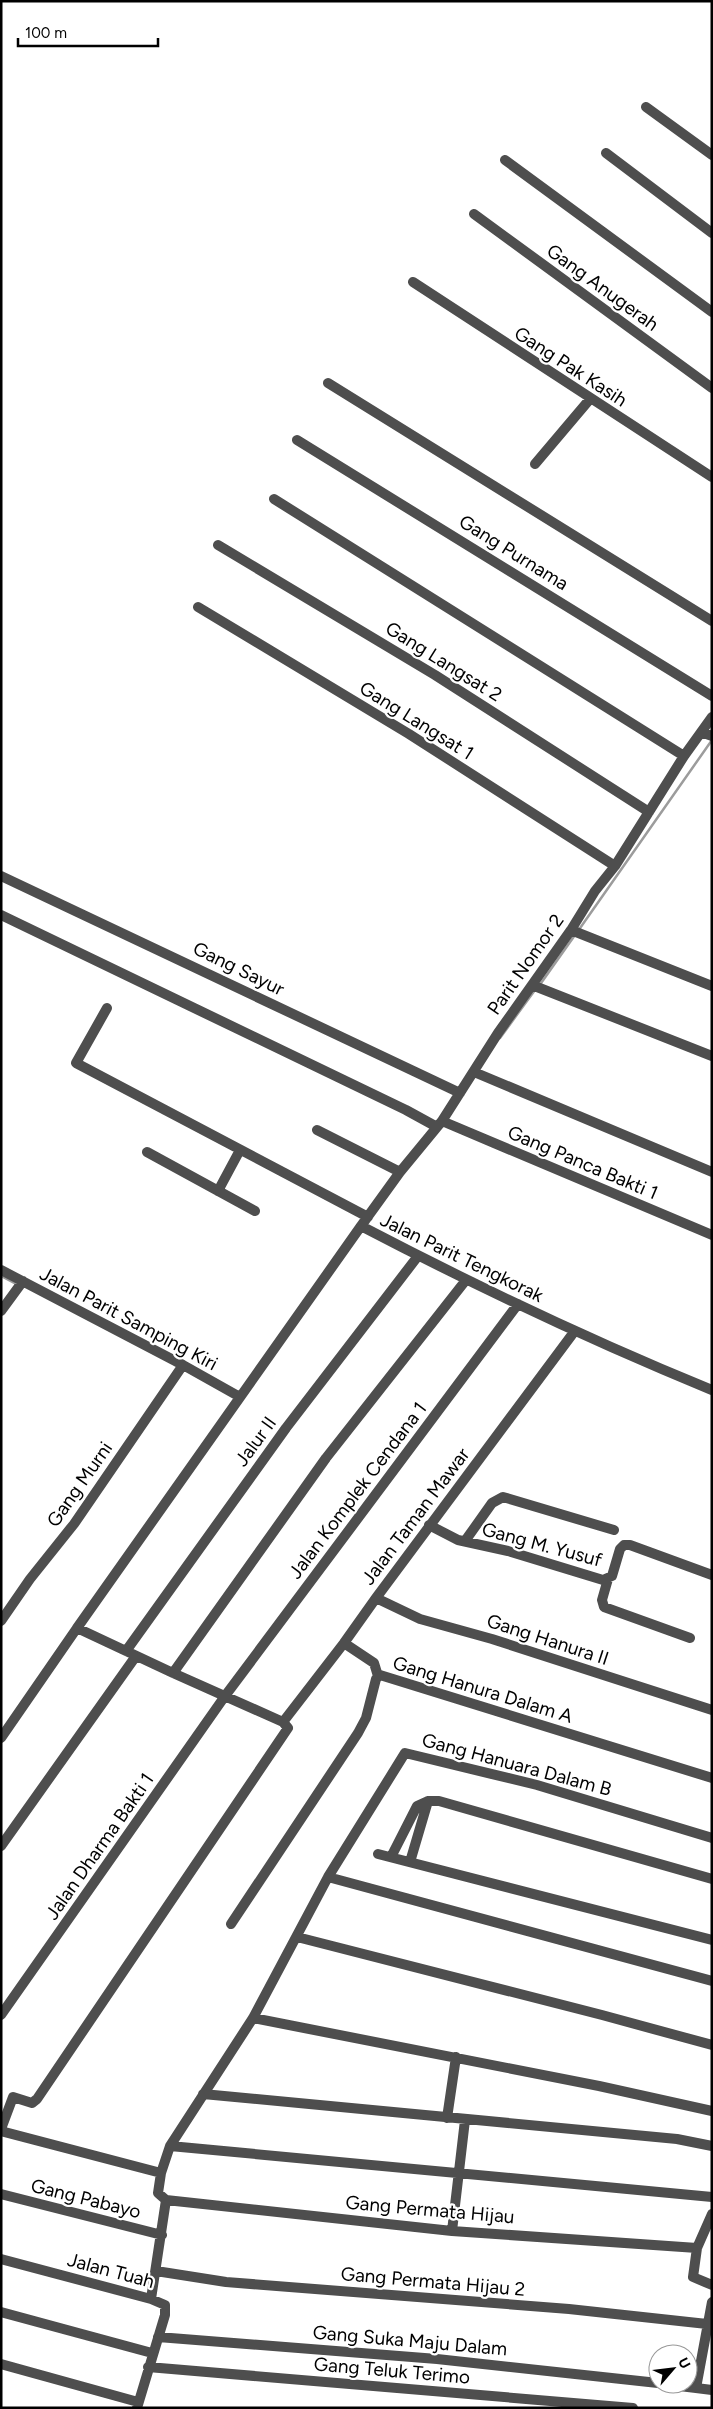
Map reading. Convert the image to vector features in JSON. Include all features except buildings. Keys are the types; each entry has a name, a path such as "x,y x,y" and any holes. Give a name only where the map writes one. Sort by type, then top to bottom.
{"street":[{"path":"646,107 712,155"},
{"path":"606,153 712,232"},
{"path":"505,160 712,312"},
{"name":"Gang Anugerah","path":"474,214 712,388"},
{"name":"Gang Pak Kasih","path":"412,282 712,477"},
{"path":"328,383 712,621"},
{"path":"535,464 590,399"},
{"name":"Gang Purnama","path":"297,440 712,696"},
{"path":"274,500 684,756"},
{"name":"Gang Langsat 2","path":"218,546 426,670 650,812"},
{"name":"Gang Langsat 1","path":"198,607 409,734 615,866"},
{"name":"Parit Nomor 2","path":"361,1226 400,1172 439,1124 571,930 595,891 615,866 684,756 707,734 712,717"},
{"name":"Gang Sayur","path":"1,876 460,1093"},
{"name":"Gang Panca Bakti 1","path":"1,915 406,1110 712,1235"},
{"path":"571,930 712,986"},
{"path":"532,986 712,1056"},
{"path":"107,1008 76,1063 368,1217"},
{"path":"474,1072 712,1172"},
{"path":"317,1130 400,1172"},
{"path":"218,1191 240,1150"},
{"path":"146,1152 255,1211"},
{"name":"Jalan Parit Tengkorak","path":"1,1738 361,1226 466,1280 574,1332 712,1390"},
{"name":"Jalur II","path":"126,1651 286,1428 418,1256"},
{"name":"Jalan Parit Samping Kiri","path":"1,1270 20,1285 183,1365 240,1397"},
{"path":"173,1673 326,1458 466,1280"},
{"path":"1,1312 20,1285"},
{"name":"Jalan Komplek Cendana 1","path":"225,1696 518,1304"},
{"name":"Jalan Taman Mawar","path":"283,1722 344,1643 429,1525 574,1332"},
{"name":"Gang Murni","path":"1,1621 30,1579 74,1524 183,1365"},
{"path":"465,1541 492,1503 503,1498 614,1530"},
{"name":"Gang M. Yusuf","path":"429,1525 451,1538 508,1551 603,1580 612,1576 620,1549 624,1545 630,1545 712,1575"},
{"path":"608,1579 602,1600 604,1607 690,1638"},
{"name":"Gang Hanura II","path":"376,1598 420,1620 492,1639 712,1710"},
{"path":"78,1628 287,1725 286,1730 37,2099 32,2103 13,2097 1,2130 161,2173"},
{"path":"344,1643 374,1663 378,1676"},
{"path":"1,1846 136,1656"},
{"name":"Gang Hanura Dalam A","path":"231,1924 358,1733 366,1718 378,1676 712,1778"},
{"name":"Jalan Dharma Bakti 1","path":"1,2015 225,1696"},
{"name":"Gang Hanuara Dalam B","path":"151,2299 162,2235 163,2198 158,2189 170,2146 253,2018 328,1877 404,1754 408,1752 537,1786 712,1838"},
{"path":"410,1862 428,1801"},
{"path":"391,1857 417,1806 428,1801 439,1801 712,1880"},
{"path":"378,1854 712,1940"},
{"path":"328,1877 712,1981"},
{"path":"297,1937 712,2045"},
{"path":"253,2018 456,2057 712,2111"},
{"path":"446,2118 456,2057"},
{"path":"203,2094 677,2139 712,2146"},
{"path":"452,2231 465,2120"},
{"path":"170,2146 712,2197"},
{"name":"Gang Pabayo","path":"1,2194 162,2235"},
{"name":"Gang Permata Hijau","path":"163,2198 452,2231 697,2248"},
{"path":"712,2214 697,2248 693,2277 712,2286"},
{"name":"Jalan Tuah","path":"1,2258 161,2303 166,2309 137,2405"},
{"name":"Gang Permata Hijau 2","path":"156,2271 226,2282 568,2309 707,2324"},
{"path":"698,2376 712,2302"},
{"path":"1,2312 152,2353"},
{"name":"Gang Suka Maju Dalam","path":"158,2337 437,2359 648,2382"},
{"path":"1,2364 137,2405"},
{"name":"Gang Teluk Terimo","path":"148,2367 633,2408"},
{"path":"698,2388 712,2390"}],"waterway":[{"path":"578,931 712,740"},
{"path":"539,986 575,935"},
{"path":"500,1038 535,990"},
{"path":"1,1276 18,1285"}]}
